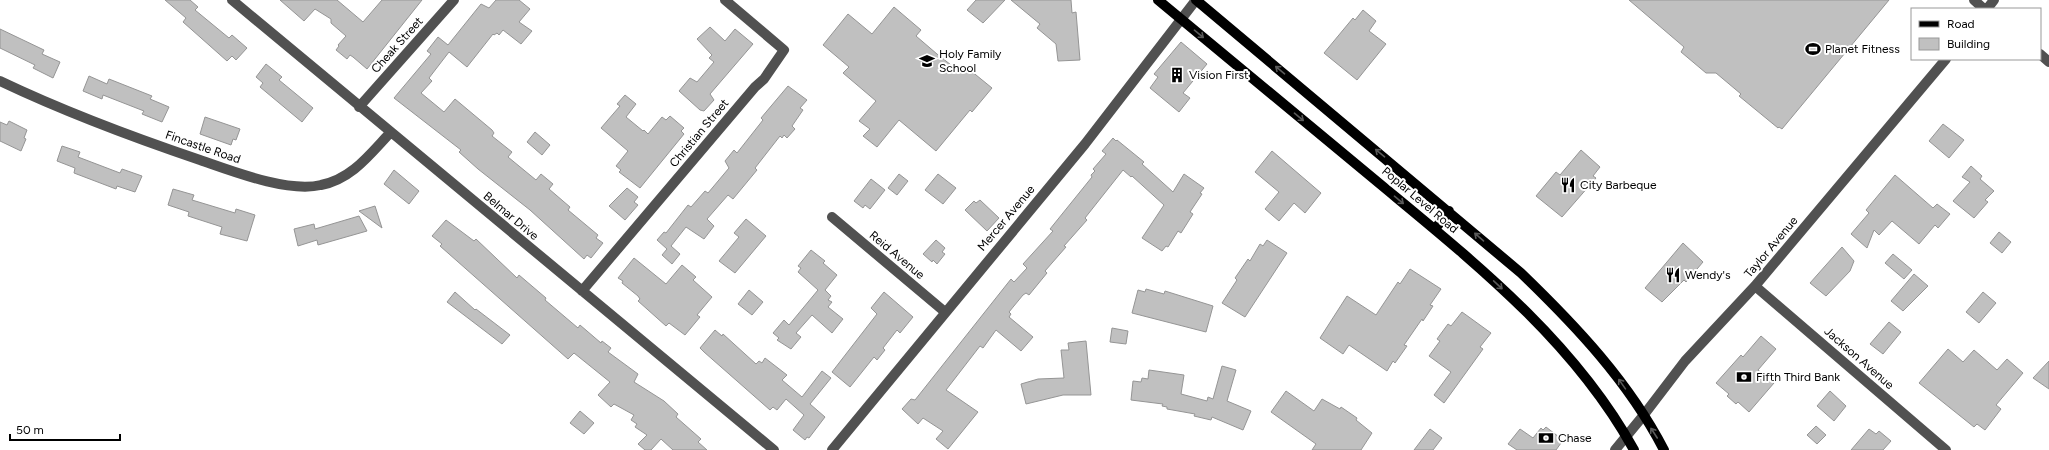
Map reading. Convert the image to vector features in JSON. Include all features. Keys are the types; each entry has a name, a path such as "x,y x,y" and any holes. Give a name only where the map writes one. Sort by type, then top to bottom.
{"main road":[{"name":"Poplar Level Road","path":"1158,0 1435,230 1536,321 1576,366 1627,436 1634,450"},
{"name":"Poplar Level Road","path":"1196,0 1449,210 1521,273 1562,312 1603,358 1644,416 1664,450"},
{"path":"1435,230 1449,210"}],"street":[{"name":"Belmar Drive","path":"232,0 390,133 774,450"},
{"name":"Cheak Street","path":"359,107 454,0"},
{"name":"Christian Street","path":"582,291 750,93 764,79 784,50 725,0"},
{"name":"Mercer Avenue","path":"832,450 1085,144 1196,0"},
{"path":"1974,0 1985,8"},
{"path":"1987,8 1994,0"},
{"path":"2041,55 2049,62"},
{"name":"Taylor Avenue","path":"1615,450 1644,416 1685,361 1755,286 1945,60"},
{"name":"Fincastle Road","path":"0,81 80,117 148,142 239,174 298,186 320,186 342,178 360,164 390,133"},
{"name":"Reid Avenue","path":"832,217 945,312"},
{"name":"Jackson Avenue","path":"1755,286 1946,450"}],"building":[{"path":"165,0 190,0 198,7 195,10 229,38 232,35 247,48 236,60 232,56 227,61 183,22 186,18"},
{"path":"280,0 337,0 363,22 382,0 422,0 367,69 350,55 347,59 336,50 339,46 338,45 346,36 331,23 331,19 315,9 304,21"},
{"path":"496,0 519,0 530,9 519,22 532,31 521,44 503,30 499,35 497,33 494,35 493,34 467,67 449,52 429,78 432,81 421,93 444,112 455,99 492,130 494,133 492,136 512,152 508,157 536,180 541,174 553,184 549,189 570,207 568,210 598,235 596,238 603,243 591,258 587,255 584,259 530,210 478,169 459,152 461,150 394,98 431,54 427,51 438,37 448,45 481,4 489,8"},
{"path":"976,0 1005,0 983,23 967,10"},
{"path":"1011,0 1071,0 1072,13 1076,12 1080,60 1058,61 1056,44 1037,28 1040,24"},
{"path":"1629,0 1889,0 1782,129 1779,127 1778,128 1739,96 1741,94 1716,73 1706,73 1681,52 1684,47"},
{"path":"894,7 921,30 916,36 937,54 960,72 965,66 992,88 972,112 970,110 936,151 899,120 877,147 863,136 870,129 859,121 876,101 843,73 849,67 823,45 848,14 872,34"},
{"path":"1363,10 1376,21 1369,31 1386,44 1357,80 1324,53 1353,18 1355,20"},
{"path":"710,27 725,41 735,29 753,44 710,94 714,100 704,111 700,110 679,91 690,78 697,82 714,62 709,58 712,55 697,39"},
{"path":"0,29 44,50 42,54 60,62 53,78 33,68 35,65 0,48"},
{"name":"Vision First","path":"1181,42 1207,64 1183,93 1190,98 1179,112 1150,88 1158,77 1154,74"},
{"path":"266,64 282,77 279,80 313,108 302,122 260,87 263,83 256,77"},
{"path":"89,76 107,84 109,79 152,96 150,99 169,107 162,122 142,114 144,111 103,95 102,99 83,91"},
{"path":"788,86 807,100 800,108 803,110 792,126 795,129 787,138 784,135 782,138 780,136 755,168 757,170 733,199 728,195 707,219 714,226 704,239 686,227 671,246 680,254 672,264 662,255 667,249 657,240 664,232 666,233 688,205 691,207 705,191 708,193 729,168 725,161 734,150 737,153 763,120 761,118"},
{"path":"625,95 636,104 626,117 648,134 662,117 666,120 670,116 684,128 681,131 684,134 640,188 619,172 621,170 616,166 628,151 601,128 620,106 617,104"},
{"path":"205,117 240,129 236,140 233,139 231,145 200,134"},
{"path":"9,121 27,130 24,138 26,139 21,151 0,141 0,122 7,125"},
{"path":"1943,124 1964,140 1949,158 1929,141"},
{"path":"535,132 550,145 542,155 527,142"},
{"path":"1113,138 1144,162 1142,164 1173,192 1184,174 1204,188 1200,193 1202,194 1190,212 1193,214 1181,233 1178,231 1168,247 1166,246 1162,251 1142,238 1164,205 1132,176 1131,177 1123,170 1085,218 1087,220 1064,246 1066,247 1045,271 1047,273 1029,295 1026,293 1023,295 1009,312 1011,314 1009,317 1033,337 1021,351 996,330 983,348 980,346 946,390 978,412 948,449 936,439 943,431 923,418 918,424 902,409 911,399 915,400 1011,279 1014,282 1027,268 1023,264 1053,231 1050,229 1092,177 1091,175 1095,171 1093,169 1106,154 1102,151"},
{"path":"62,146 80,152 78,157 120,173 122,169 142,176 135,192 117,186 116,189 74,173 75,168 57,161"},
{"name":"City Barbeque","path":"1581,150 1600,167 1593,176 1596,178 1562,217 1536,196 1556,172 1560,175"},
{"path":"1272,151 1321,193 1305,213 1294,203 1279,221 1265,209 1279,192 1255,172"},
{"path":"1971,166 1982,176 1980,179 1994,191 1985,200 1988,202 1974,218 1953,201 1970,182 1962,177"},
{"path":"394,170 419,191 409,204 384,184"},
{"path":"899,174 908,181 897,195 888,188"},
{"path":"938,174 956,188 943,204 925,190"},
{"path":"1895,175 1933,208 1937,204 1950,214 1938,228 1935,225 1919,244 1892,221 1879,235 1874,230 1867,248 1851,234 1869,213 1866,210"},
{"path":"871,179 885,190 870,209 865,205 863,208 854,201"},
{"path":"627,188 638,197 634,202 638,205 625,220 609,206"},
{"path":"173,189 194,195 192,200 235,213 236,209 255,215 247,241 220,234 222,227 188,216 189,212 168,205"},
{"path":"980,200 999,218 987,231 965,210 974,201 976,203"},
{"path":"375,206 382,228 359,211"},
{"path":"359,216 367,231 318,245 317,240 298,246 294,229 314,224 315,229"},
{"path":"746,219 766,236 735,273 719,261 739,237 734,233"},
{"path":"446,220 474,241 476,239 517,278 519,275 546,298 545,300 578,328 580,325 601,343 602,341 611,348 608,352 638,374 634,382 664,401 678,414 676,417 701,439 698,442 707,450 673,450 661,439 651,450 645,450 638,444 647,435 635,427 637,424 631,420 634,415 614,404 611,407 598,395 610,382 574,353 568,359 440,246 442,244 432,236"},
{"path":"1999,232 2011,242 2002,253 1990,243"},
{"path":"936,240 945,248 942,252 945,254 937,264 933,260 932,262 923,254"},
{"path":"1267,240 1287,253 1245,317 1222,303 1237,280 1235,278 1248,259 1250,261 1260,244 1263,246"},
{"name":"Wendy's","path":"1683,243 1703,262 1686,282 1684,280 1662,302 1645,288"},
{"path":"1842,247 1854,261 1850,271 1826,296 1810,283"},
{"path":"811,250 825,261 823,263 837,275 825,290 831,296 828,300 832,302 828,307 843,319 832,333 812,315 796,333 801,337 791,349 777,340 779,338 773,333 784,320 789,325 818,290 798,272 801,268 798,266"},
{"path":"1893,254 1912,270 1904,279 1885,263"},
{"path":"634,258 666,284 682,265 696,277 693,280 712,297 697,315 700,317 685,335 669,323 666,326 638,301 640,299 638,296 618,278"},
{"path":"1410,269 1441,289 1430,305 1433,306 1404,345 1407,346 1395,363 1393,361 1387,371 1349,345 1343,354 1320,338 1347,296 1376,315 1398,282 1400,284"},
{"path":"1914,274 1928,286 1903,311 1891,301"},
{"path":"1146,289 1164,294 1165,291 1213,306 1206,332 1132,313 1138,290 1145,292"},
{"path":"749,290 763,302 752,315 738,304"},
{"path":"455,292 475,310 476,309 510,335 502,344 447,302"},
{"path":"884,292 913,317 900,333 897,330 883,348 885,350 877,360 874,357 850,387 832,372 877,314 871,308"},
{"path":"1983,292 1996,303 1979,323 1966,312"},
{"path":"1462,312 1491,333 1480,347 1483,349 1444,403 1434,395 1451,372 1429,356 1440,341 1437,339 1448,324 1451,326"},
{"path":"1889,322 1901,332 1883,354 1870,344"},
{"path":"1112,328 1128,331 1126,344 1110,342"},
{"path":"715,330 722,336 723,334 756,364 759,361 762,363 765,358 787,375 782,380 802,397 822,371 831,378 810,404 825,417 809,438 807,437 805,440 793,430 804,415 786,399 777,410 773,407 770,410 700,348"},
{"name":"Fifth Third Bank","path":"1761,336 1776,349 1758,370 1774,383 1749,412 1738,402 1736,404 1727,396 1729,394 1716,383 1741,355 1743,357"},
{"path":"1086,341 1091,395 1063,395 1026,404 1021,384 1038,379 1064,378 1061,350 1069,350 1068,343"},
{"path":"1948,349 1963,362 1974,350 1997,370 2007,359 2023,373 1996,405 2001,409 1985,430 1977,424 1974,427 1919,383"},
{"path":"2049,361 2049,389 2033,378"},
{"path":"1222,366 1236,370 1227,401 1251,411 1243,430 1212,417 1211,420 1194,416 1195,414 1167,409 1167,407 1162,406 1163,404 1131,400 1133,381 1141,382 1142,378 1148,379 1149,370 1184,375 1181,394 1207,401 1208,397 1213,399"},
{"path":"1286,391 1314,411 1322,399 1340,409 1341,407 1357,418 1356,420 1372,433 1361,450 1312,450 1316,444 1271,412"},
{"path":"1830,391 1846,406 1834,421 1817,406"},
{"path":"580,411 594,423 584,434 570,423"},
{"path":"1816,426 1826,435 1817,444 1807,435"},
{"name":"Chase","path":"1546,427 1559,437 1557,440 1561,443 1556,450 1517,450 1508,444 1520,429 1533,438 1541,428 1543,430"},
{"path":"1430,429 1442,438 1433,450 1414,450"},
{"path":"1869,429 1876,434 1879,431 1891,441 1883,450 1851,450"}],"place":[{"name":"Planet Fitness","path":"1813,49"},
{"name":"Holy Family School","path":"927,61"},
{"name":"Vision First","path":"1177,75"},
{"name":"City Barbeque","path":"1568,185"},
{"name":"Wendy's","path":"1673,275"},
{"name":"Fifth Third Bank","path":"1744,377"},
{"name":"Chase","path":"1546,438"}]}
